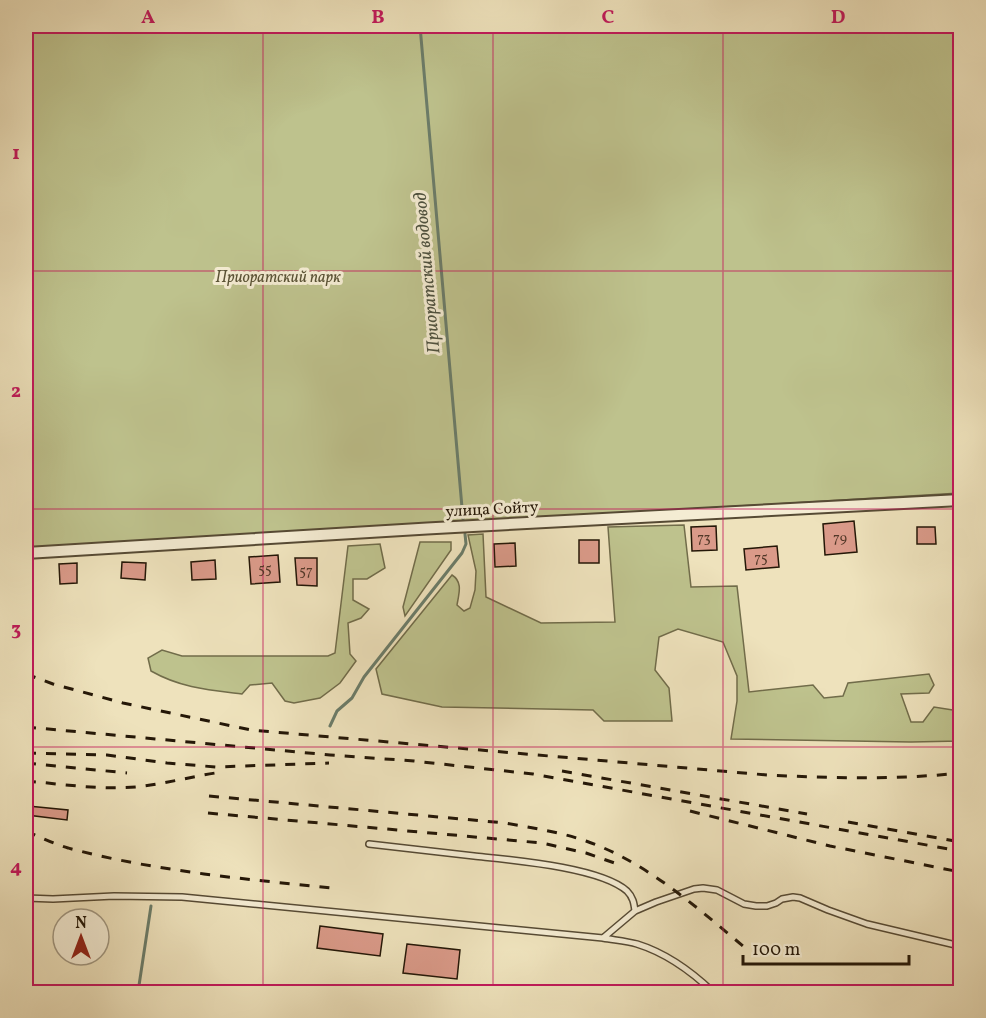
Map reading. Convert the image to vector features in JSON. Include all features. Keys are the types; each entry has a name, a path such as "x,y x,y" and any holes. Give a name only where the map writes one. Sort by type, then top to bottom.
{"street":[{"name":"улица Сойту","path":"26,553 356,532 960,500"}],"lane":[{"path":"369,844 531,863 596,875 627,891 633,899 635,911"},
{"path":"603,938 635,911 694,889 703,888 717,890 744,904 756,906 767,906 782,899 800,898 867,924 960,946"},
{"path":"26,898 182,897 603,938 637,944 672,959 713,993"}],"green space":[{"name":"Приоратский парк","path":"26,26 960,26 960,493 26,548"},
{"path":"684,525 691,587 737,586 749,692 813,685 824,698 843,696 848,683 929,674 934,685 929,693 901,694 911,722 923,722 934,707 959,711 960,741 731,739 737,701 737,676 723,642 678,629 659,637 655,670 669,688 672,721 604,721 593,710 442,707 382,694 376,669 452,575 459,584 457,605 464,611 470,608 475,590 476,571 468,535 483,534 486,597 541,623 615,622 608,527"},
{"path":"420,542 451,542 451,550 405,616 403,607"},
{"path":"380,544 385,568 367,579 353,579 353,600 369,609 361,618 348,623 350,654 356,661 340,683 320,698 294,703 285,701 272,683 250,685 242,694 184,685 151,671 148,658 162,650 182,656 328,656 335,653 348,546"}],"building":[{"path":"854,521 857,552 825,555 823,524"},
{"path":"716,526 717,550 692,551 691,527"},
{"path":"917,527 935,527 936,544 917,544"},
{"path":"579,540 599,540 599,563 579,563"},
{"path":"515,543 516,566 495,567 494,544"},
{"path":"777,546 779,567 746,570 744,549"},
{"path":"278,555 280,582 251,584 249,557"},
{"path":"295,558 317,558 317,586 297,585"},
{"path":"215,560 216,579 192,580 191,562"},
{"path":"122,562 146,563 145,580 121,578"},
{"path":"77,563 77,583 60,584 59,564"},
{"path":"28,806 68,810 67,820 27,815"},
{"path":"320,926 383,934 380,956 317,948"},
{"path":"407,944 460,950 457,979 403,973"}],"waterway":[{"name":"Приоратский водовод","path":"420,26 463,519"},
{"name":"Приоратский водовод","path":"330,726 337,711 352,698 364,677 462,553 466,544 465,534"},
{"name":"Приоратский водовод","path":"138,992 151,906"}],"railway":[{"path":"26,674 53,684 123,703 251,730 767,775 864,778 960,773"},
{"path":"26,727 414,761 533,774 960,851"},
{"path":"26,753 107,755 216,767 329,763"},
{"path":"26,763 127,773"},
{"path":"562,771 807,814"},
{"path":"26,781 122,788 147,786 222,772"},
{"path":"209,796 505,823 576,838 608,850 649,873 669,886 743,946"},
{"path":"690,811 830,846 960,872"},
{"path":"208,813 542,843 586,853 623,866"},
{"path":"848,822 960,842"},
{"path":"26,831 68,848 133,863 332,888"}]}
